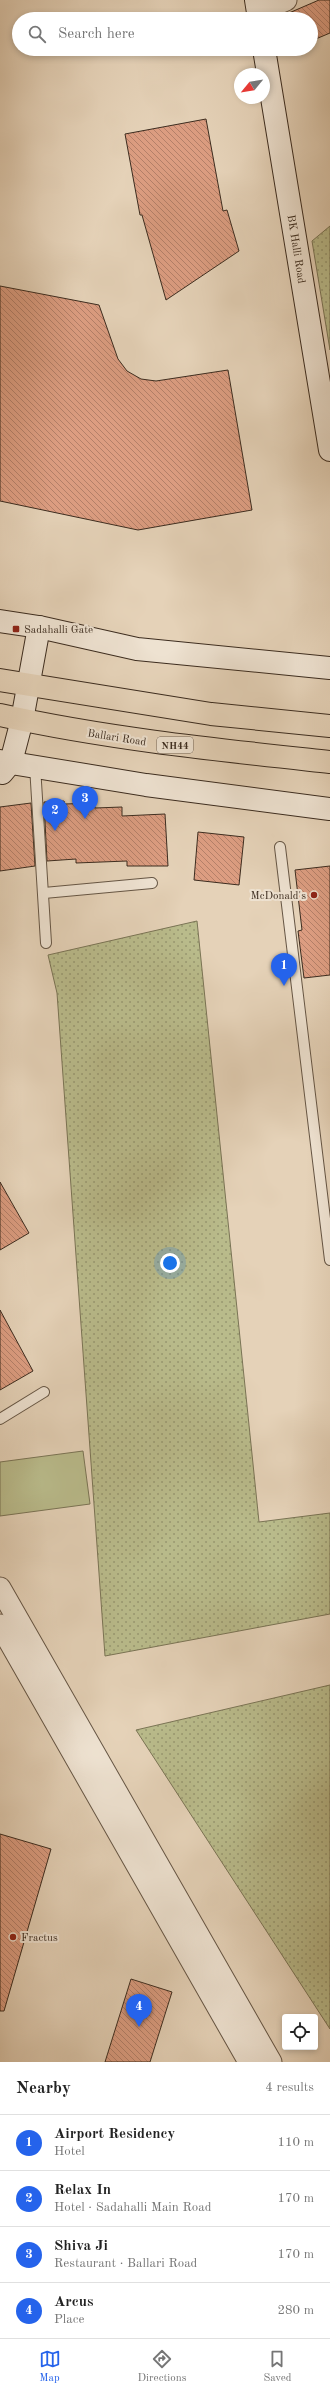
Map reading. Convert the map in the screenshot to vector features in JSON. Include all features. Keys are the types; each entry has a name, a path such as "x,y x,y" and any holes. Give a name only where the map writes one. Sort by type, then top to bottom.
{"highway":[{"path":"0,680 28,686 211,714 330,726"},
{"name":"Ballari Road","path":"0,715 178,746 330,762"}],"street":[{"path":"258,10 286,0"},
{"name":"BK Halli Road","path":"265,56 330,450"},
{"path":"0,621 39,627 137,649 330,668"},
{"path":"39,627 22,720 4,766 35,766 146,785 330,809"},
{"path":"0,1588 271,2062"},
{"path":"0,1625 249,2062"}],"lane":[{"path":"35,766 46,942"},
{"path":"280,847 328,1232 330,1260"},
{"path":"44,893 152,883"},
{"path":"0,1419 44,1392"}],"green space":[{"path":"330,226 330,350 312,241"},
{"path":"197,921 259,1522 330,1513 330,1614 105,1656 57,993 48,955"},
{"path":"83,1451 90,1504 0,1516 0,1462"},
{"path":"330,1685 330,2029 136,1730"}],"building":[{"path":"319,0 330,0 330,33 318,38 318,12 291,12"},
{"path":"206,119 223,211 227,210 239,251 166,300 142,215 140,215 125,134"},
{"path":"0,286 99,305 118,359 127,371 141,379 156,381 228,370 252,510 138,530 0,501"},
{"path":"64,801 65,804 94,803 95,808 122,807 122,816 165,814 168,866 127,866 127,861 76,863 76,859 47,861 44,802"},
{"path":"31,803 35,866 0,871 0,807"},
{"path":"198,832 244,837 239,885 194,880"},
{"path":"330,866 330,975 304,978 298,931 302,930 295,870"},
{"path":"0,1182 29,1233 0,1250"},
{"path":"0,1310 33,1371 0,1390"},
{"name":"Fractus","path":"0,1834 51,1849 4,2011 0,2011"},
{"path":"131,1979 172,1992 150,2062 105,2062"}],"place":[{"name":"Sadahalli Gate","path":"16,629"},
{"name":"Shiva Ji","path":"85,819"},
{"name":"Relax In","path":"55,831"},
{"name":"McDonald's","path":"314,895"},
{"name":"Airport Residency","path":"284,986"},
{"name":"Fractus","path":"13,1937"},
{"name":"Arcus","path":"139,2027"}]}
